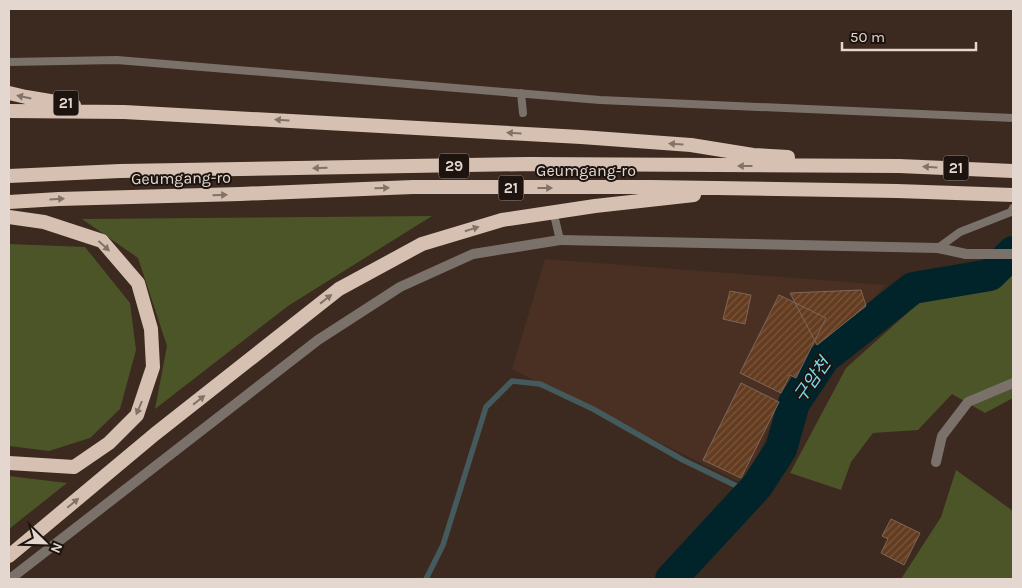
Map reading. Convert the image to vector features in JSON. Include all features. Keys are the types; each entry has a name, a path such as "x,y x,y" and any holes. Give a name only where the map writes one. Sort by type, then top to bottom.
{"highway":[{"name":"21","path":"9,93 124,112"},
{"path":"9,111 124,112 681,144 753,155 899,166"},
{"name":"Geumgang-ro","path":"9,176 120,171 530,164 899,166 1013,171"},
{"name":"Geumgang-ro","path":"9,202 413,187 652,187 897,191 1013,196"},
{"path":"9,556 156,434 339,289 422,244 502,220 702,194 817,190 897,191"},
{"path":"9,217 44,222 102,241 138,283 151,329 153,368 137,414 109,443 74,467 9,463"}],"street":[{"path":"10,579 318,340 400,287 473,254 560,240 938,248 966,254 1013,254"},
{"path":"936,462 942,436 968,402 1013,383"}],"lane":[{"path":"9,62 117,60 609,100 1013,118"},
{"path":"521,94 522,113"},
{"path":"938,248 960,232 1011,212 1013,208"},
{"path":"555,218 560,240"}],"shaded area":[{"path":"545,259 886,285 784,395 745,485 512,369"}],"green space":[{"path":"432,216 288,306 155,409 167,346 138,258 82,219"},
{"path":"9,244 85,247 130,303 136,350 120,409 90,438 49,451 9,446"},
{"path":"1013,273 1013,398 985,413 952,394 918,430 873,433 851,462 841,490 790,473 846,368 923,299 993,286"},
{"path":"956,470 1013,511 1013,579 901,579 941,517"},
{"path":"9,476 67,483 9,529"}],"building":[{"path":"861,290 866,306 817,345 790,293"},
{"path":"730,291 751,295 745,324 723,319"},
{"path":"779,295 826,318 796,378 790,375 781,393 740,373"},
{"path":"741,383 779,402 741,478 703,460"},
{"path":"891,519 920,533 904,565 881,553 888,539 882,536"}],"waterway":[{"name":"구암천","path":"671,579 757,486 781,449 794,403 824,358 913,288 990,275 1013,252"},
{"path":"426,579 443,545 486,407 512,381 540,384 593,409 683,460 751,493"}]}
